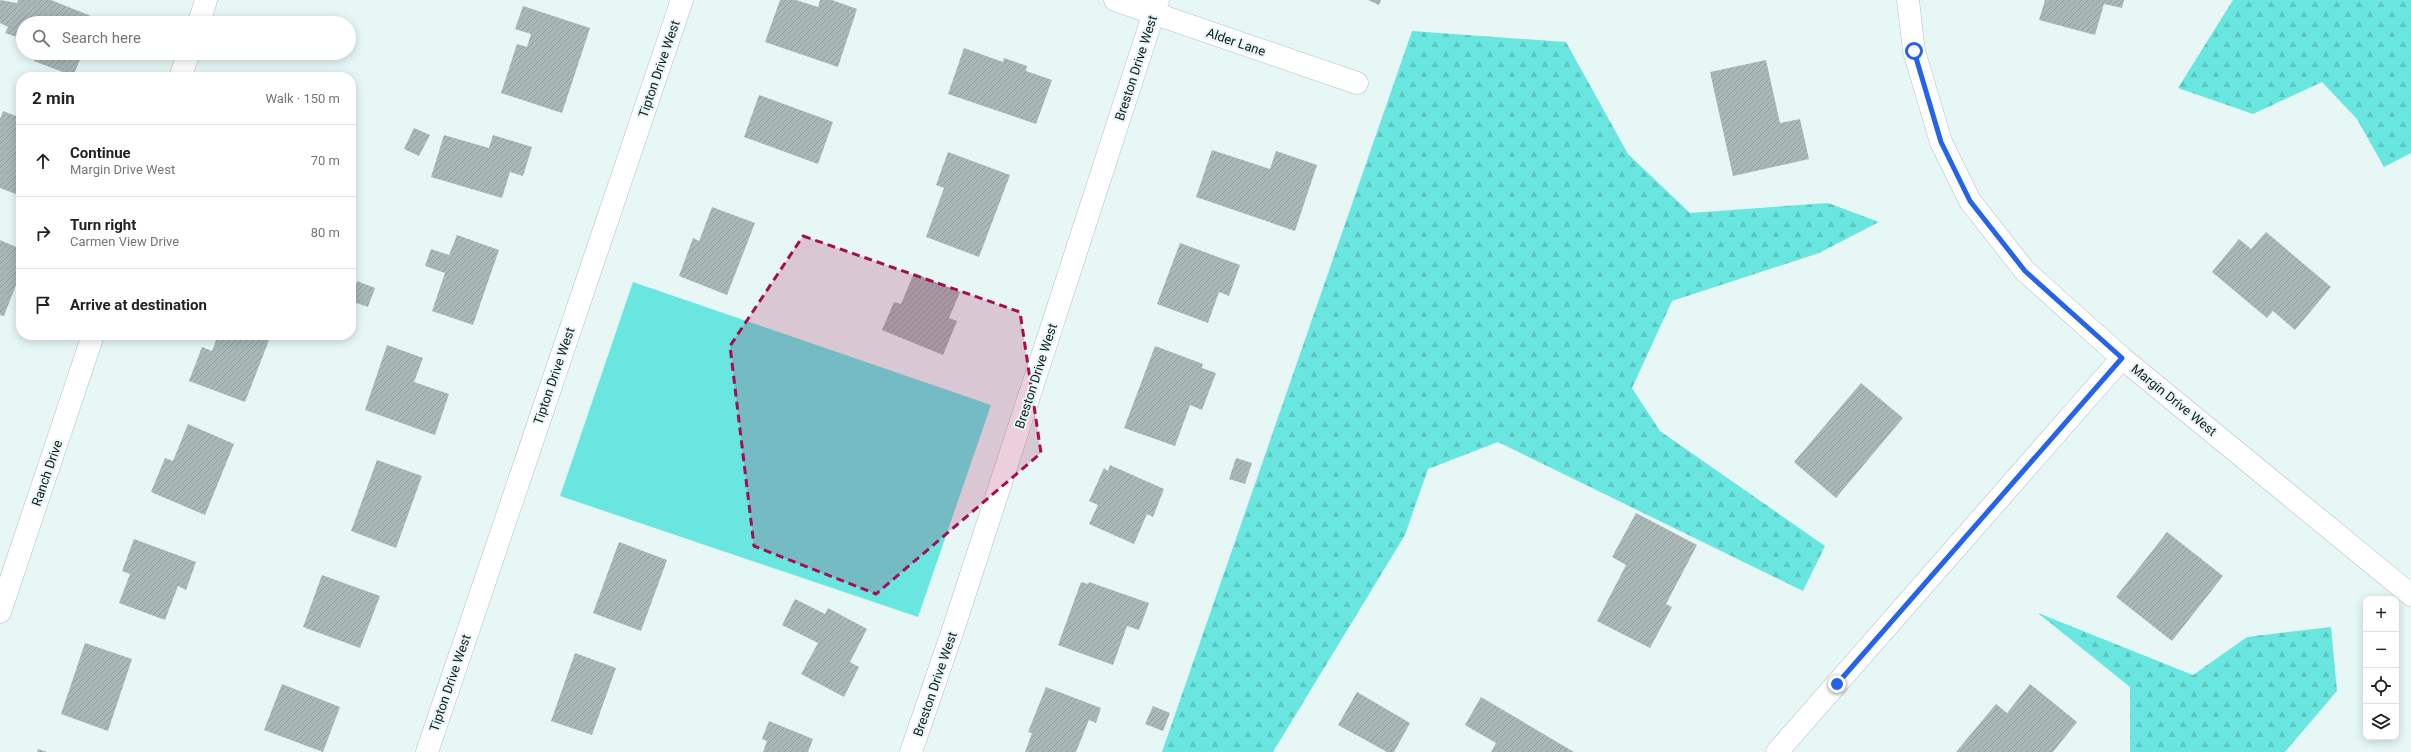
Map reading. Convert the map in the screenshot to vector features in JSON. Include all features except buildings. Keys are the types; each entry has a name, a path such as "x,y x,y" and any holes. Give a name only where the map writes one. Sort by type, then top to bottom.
{"street":[{"path":"201,16 206,0"},
{"name":"Tipton Drive West","path":"427,752 682,0"},
{"name":"Alder Lane","path":"1115,0 1156,7 1357,83"},
{"name":"Margin Drive West","path":"1908,0 1914,51 1941,142 1970,201 2025,271 2122,358 2411,595"},
{"name":"Breston Drive West","path":"911,752 954,627 1156,7"},
{"path":"182,72 186,60"},
{"name":"Ranch Drive","path":"0,612 91,340"},
{"path":"1777,752 2122,358"}],"highlighted area":[{"path":"803,236 1020,312 1041,453 876,594 754,546 730,346"}],"green space":[{"path":"2233,0 2411,0 2411,153 2384,167 2357,119 2322,82 2253,114 2178,88"},
{"path":"1412,31 1566,42 1628,154 1690,213 1828,203 1879,222 1819,253 1672,301 1632,388 1660,431 1825,546 1803,591 1498,442 1428,469 1405,535 1273,752 1162,752"},
{"path":"633,282 991,405 918,617 560,496"},
{"path":"2038,613 2193,675 2247,637 2331,627 2337,691 2285,752 2130,752 2130,687"}],"route":[{"path":"1837,684 2122,358 2025,271 1970,201 1941,142 1914,51"}]}
